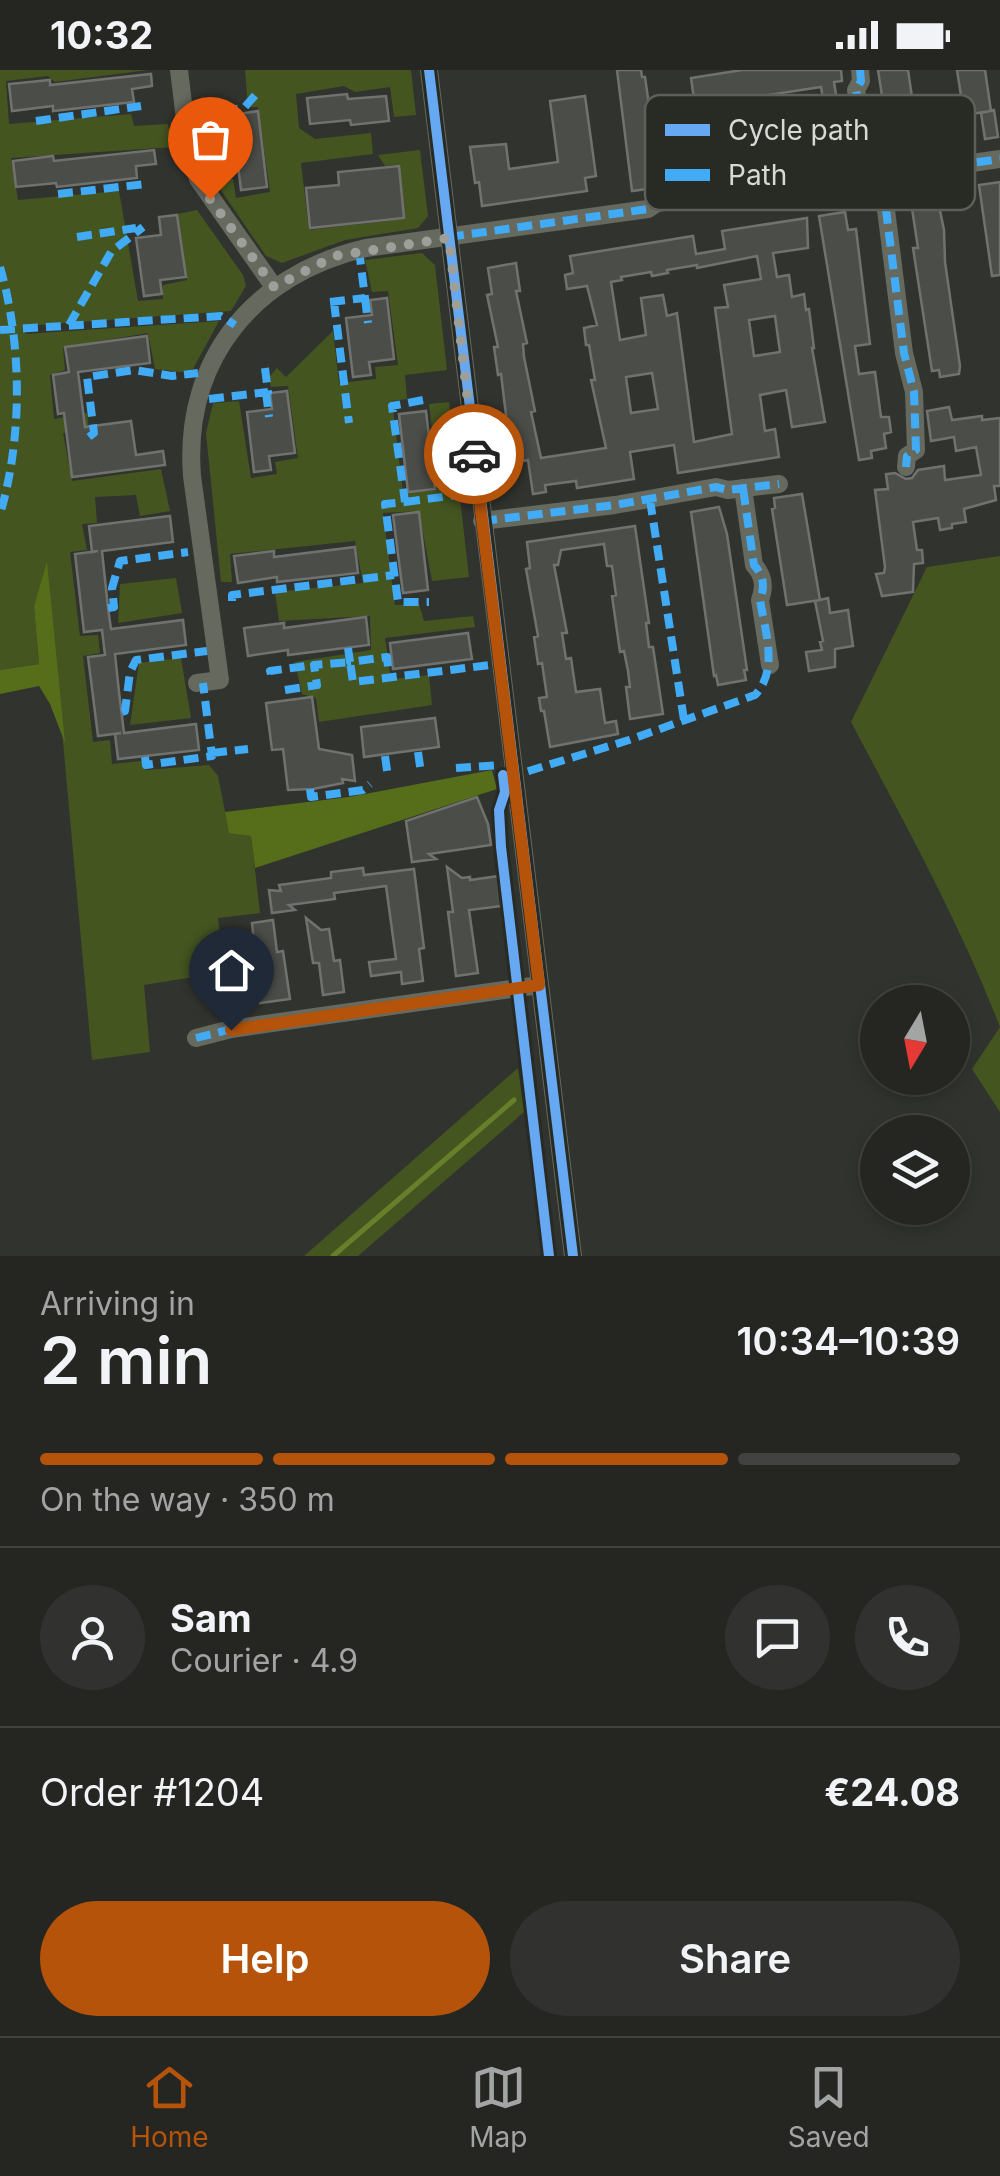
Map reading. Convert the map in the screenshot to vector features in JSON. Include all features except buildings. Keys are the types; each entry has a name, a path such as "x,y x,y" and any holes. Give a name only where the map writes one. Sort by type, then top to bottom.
{"street":[{"path":"179,70 186,136 198,178 274,287"},
{"path":"429,70 572,1256"},
{"path":"857,95 862,81 860,70"},
{"path":"975,163 1000,159"},
{"path":"197,683 220,680 192,476 196,408 220,348 249,308 274,287 335,256 645,209"},
{"path":"887,210 904,353 914,392 916,450 906,456 906,467"},
{"path":"482,521 615,505 716,487 728,490 779,484"},
{"path":"743,488 754,565 764,590 760,600 770,665"},
{"path":"196,1038 539,985"}],"green space":[{"path":"0,70 148,70 55,82 48,76 6,81 9,124 131,114 134,126 168,124 173,147 11,158 18,200 119,191 138,301 163,299 163,285 187,280 178,214 197,210 243,275 246,286 231,311 24,326 25,334 219,321 193,369 155,369 148,333 63,347 65,370 50,375 54,419 87,413 89,430 63,433 72,481 161,469 170,511 140,516 136,495 95,497 97,523 82,524 87,550 70,552 80,636 98,635 100,653 83,656 93,742 110,740 112,764 141,761 146,770 209,765 218,776 229,832 251,836 260,913 218,918 225,972 144,985 150,1052 92,1060 47,566 34,606 39,664 0,670"},
{"path":"245,70 411,70 416,115 394,117 390,87 355,92 344,86 296,94 299,128 315,139 371,133 373,154 301,163 309,230 404,219 399,165 385,166 378,155 420,150 428,216 418,228 345,240 282,263 266,256 214,180 233,179 236,198 270,192 258,107 248,107"},
{"path":"422,253 435,265 447,370 405,375 407,399 392,401 403,492 439,489 429,404 449,402 469,577 432,581 419,511 383,513 395,605 419,604 424,621 473,616 475,627 385,638 391,679 429,675 432,705 319,722 316,698 302,694 295,662 371,650 370,616 279,621 275,592 363,583 355,541 230,554 232,582 221,582 206,433 213,403 239,401 251,478 277,474 275,462 298,458 288,386 271,387 269,377 277,368 286,377 333,331 339,383 376,379 375,367 398,365 388,291 372,292 365,260"},
{"path":"1000,556 1000,1027 949,910 851,722 927,567"},
{"path":"47,562 65,743 39,686 0,694 0,670 39,664 34,606"},
{"path":"176,578 182,613 118,623 120,584"},
{"path":"181,658 191,718 130,725 139,663"},
{"path":"492,770 497,789 255,868 251,836 229,833 225,812 349,797"},
{"path":"1000,1027 1000,1112 972,1069"},
{"path":"518,1068 524,1112 358,1256 304,1256"}],"waterway":[{"path":"333,1256 514,1100"}],"marked path":[{"path":"857,95 860,70"},
{"path":"228,104 229,110 244,108 258,92"},
{"path":"36,121 141,106"},
{"path":"975,163 1000,159"},
{"path":"58,194 145,184"},
{"path":"449,237 645,209"},
{"path":"886,210 904,353 914,392 916,450 907,456 906,467"},
{"path":"69,325 111,252 143,227"},
{"path":"77,237 136,228"},
{"path":"330,302 365,298 360,258"},
{"path":"0,267 13,327 17,390 13,454 0,514"},
{"path":"365,298 368,323"},
{"path":"334,302 349,423"},
{"path":"0,330 221,316 235,325"},
{"path":"209,399 268,392 265,368"},
{"path":"89,437 94,433 87,377 134,370 172,376 198,373"},
{"path":"266,392 269,417"},
{"path":"423,400 392,406 405,502 385,504 398,602 429,602"},
{"path":"482,521 615,505 716,487 728,490 779,484"},
{"path":"506,778 755,695 767,674 768,650 760,600 763,582 754,565 743,488"},
{"path":"405,502 478,492"},
{"path":"650,500 684,720"},
{"path":"108,608 114,607 112,588 120,561 188,552"},
{"path":"232,601 232,595 394,575"},
{"path":"348,648 350,662 387,657 389,677"},
{"path":"122,712 136,660 207,651"},
{"path":"285,690 317,685 314,665 350,662 353,682 490,665"},
{"path":"271,674 270,671 314,665"},
{"path":"145,757 146,765 212,756 203,683"},
{"path":"212,753 248,749"},
{"path":"418,752 421,773"},
{"path":"385,756 388,777"},
{"path":"456,768 502,765"},
{"path":"310,789 311,797 363,790 370,784"},
{"path":"196,1038 231,1029 524,988"}],"cycle path":[{"path":"429,70 573,1256"},
{"path":"503,775 505,792 499,810 501,847 549,1256"}],"way so far":[{"path":"210,199 274,287 335,256 366,248 449,238 474,454"}],"route":[{"path":"231,1030 539,985 474,454"}]}
